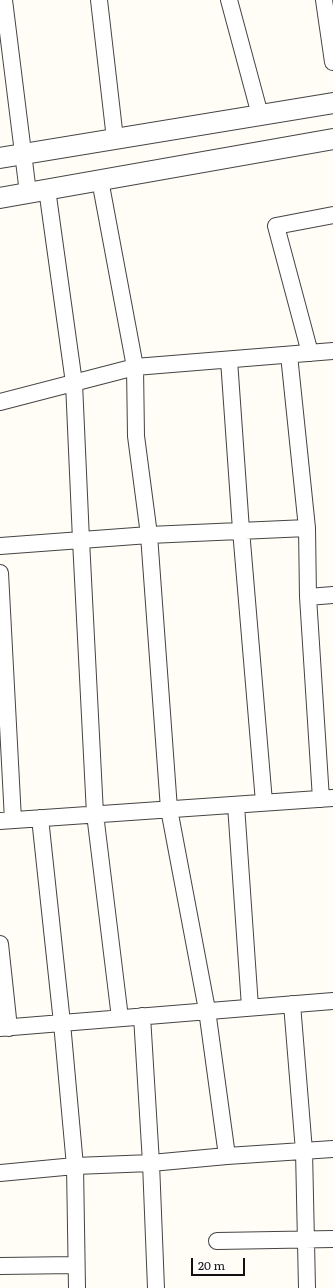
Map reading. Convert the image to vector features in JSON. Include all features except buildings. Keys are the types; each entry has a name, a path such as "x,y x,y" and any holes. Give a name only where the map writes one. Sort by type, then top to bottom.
{"street":[{"path":"4,0 23,154 37,191 74,383 95,814 120,1018"},
{"path":"100,0 115,139"},
{"path":"229,0 260,115"},
{"path":"324,0 333,62"},
{"path":"0,158 333,103"},
{"path":"0,198 333,140"},
{"path":"100,180 135,367 136,436 149,535 169,809 207,1010 227,1156"},
{"path":"310,353 276,226 333,214"},
{"path":"0,402 135,367 333,351"},
{"path":"0,573 7,820 327,798 308,597 307,528 289,355"},
{"path":"229,360 241,530 264,802"},
{"path":"0,546 149,535 307,528"},
{"path":"308,597 333,595"},
{"path":"236,804 250,1007"},
{"path":"40,818 62,1023 74,1166 77,1288"},
{"path":"0,944 5,1028 207,1010 333,1001"},
{"path":"292,1004 304,1151 307,1288"},
{"path":"142,1016 151,1162 156,1288"},
{"path":"0,1173 74,1166 333,1149"},
{"path":"217,1241 333,1239"},
{"path":"0,1266 76,1265"}]}
